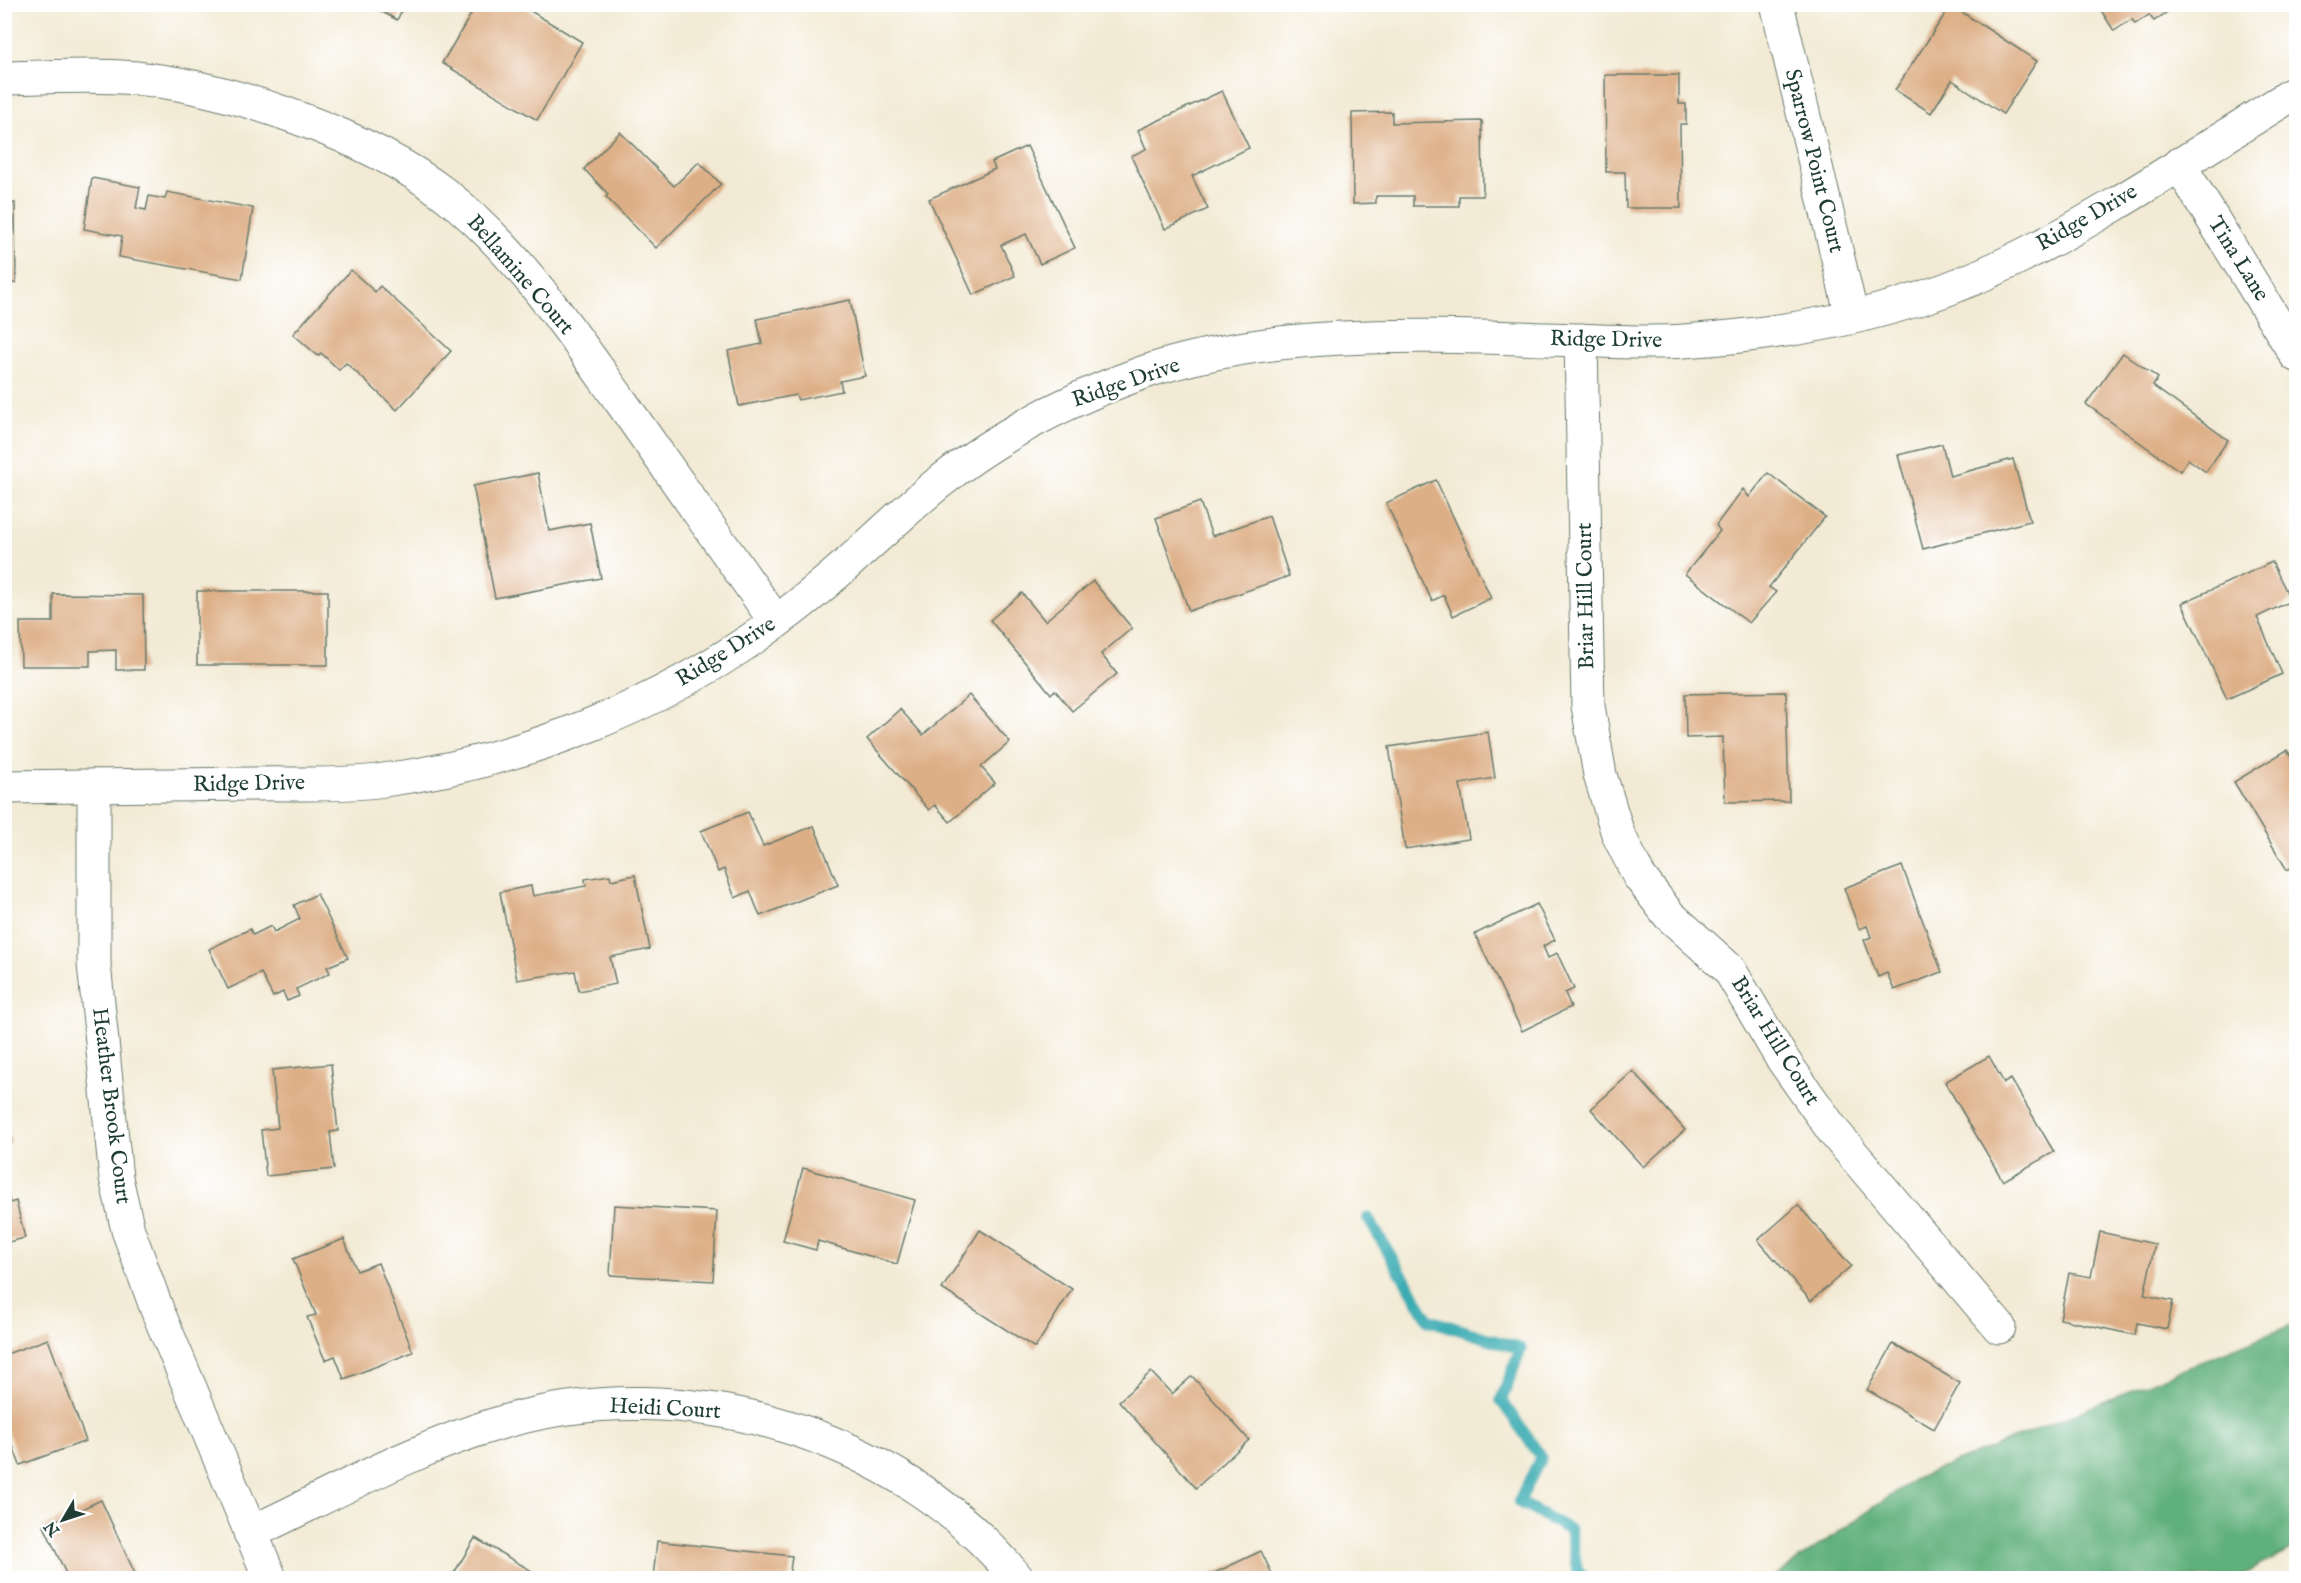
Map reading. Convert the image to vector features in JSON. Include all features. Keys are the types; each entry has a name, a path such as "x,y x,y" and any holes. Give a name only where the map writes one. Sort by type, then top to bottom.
{"street":[{"name":"Sparrow Point Court","path":"1777,4 1852,317"},
{"name":"Bellamine Court","path":"4,78 136,78 198,88 263,106 361,144 397,163 446,195 493,236 575,337 776,622"},
{"name":"Ridge Drive","path":"4,787 372,782 462,766 543,743 630,708 720,659 776,622 857,558 937,484 1000,439 1067,404 1146,372 1226,352 1327,339 1438,336 1678,342 1760,334 1852,317 1940,291 1996,268 2092,218 2296,92"},
{"name":"Tina Lane","path":"2179,164 2296,354"},
{"name":"Briar Hill Court","path":"1581,340 1588,706 1600,775 1618,834 1639,876 1669,915 1729,969 1781,1057 1834,1132 1999,1327"},
{"name":"Heather Brook Court","path":"94,786 94,964 116,1178 128,1230 158,1312 270,1578"},
{"name":"Heidi Court","path":"250,1533 437,1445 504,1421 576,1408 637,1403 688,1406 738,1413 810,1433 859,1455 907,1482 963,1525 1017,1578"}],"green space":[{"path":"2296,1323 2296,1547 2237,1578 1772,1578 1915,1479"}],"building":[{"path":"368,4 405,4 397,20"},
{"path":"477,4 519,4 582,42 537,120 442,63"},
{"path":"2097,4 2179,4 2154,21 2149,15 2135,24 2132,19 2114,31"},
{"path":"1951,5 2037,61 2003,114 1952,80 1931,113 1895,90"},
{"path":"1605,75 1679,75 1679,104 1686,104 1686,124 1680,124 1681,208 1626,208 1625,172 1606,172"},
{"path":"1222,91 1249,148 1192,176 1208,209 1165,229 1131,156 1146,149 1138,130"},
{"path":"1392,112 1392,123 1482,121 1483,196 1459,196 1459,206 1413,206 1413,196 1376,196 1376,203 1353,204 1352,113"},
{"path":"620,132 674,186 699,162 721,184 656,248 606,197 608,194 584,169"},
{"path":"1027,146 1075,248 1040,264 1026,234 1001,245 1015,276 973,295 929,199 995,169 992,162"},
{"path":"92,178 140,187 136,208 146,210 149,196 165,199 167,192 253,208 242,279 119,257 122,236 84,229"},
{"path":"5,203 15,203 16,283 5,283"},
{"path":"351,270 375,292 380,286 451,351 397,410 346,363 339,370 321,353 318,356 293,334"},
{"path":"850,300 865,376 840,381 842,391 798,400 796,395 739,406 728,351 762,344 757,319"},
{"path":"2123,353 2158,378 2153,386 2228,440 2206,472 2188,459 2180,471 2086,404"},
{"path":"1942,444 1950,476 2013,459 2030,521 1923,549 1898,455"},
{"path":"538,473 549,531 590,523 601,578 495,598 473,486"},
{"path":"1768,473 1825,517 1769,587 1776,592 1749,623 1685,574 1720,531 1716,525 1743,489 1749,497"},
{"path":"1436,480 1491,598 1453,616 1444,595 1432,601 1386,503"},
{"path":"1200,502 1212,536 1269,516 1289,576 1189,611 1156,518"},
{"path":"2272,562 2291,601 2257,617 2282,674 2227,699 2182,603"},
{"path":"1093,581 1132,628 1101,654 1117,674 1072,711 1055,690 1051,694 990,620 1022,593 1045,621"},
{"path":"197,591 328,591 328,665 197,665"},
{"path":"53,594 143,595 144,670 116,670 116,650 90,651 90,666 21,666 20,622 53,622"},
{"path":"1786,692 1789,801 1725,802 1723,737 1686,738 1685,694"},
{"path":"969,695 1010,742 981,767 995,783 950,822 935,805 929,810 867,739 900,709 923,735"},
{"path":"1488,732 1495,778 1460,784 1469,839 1405,849 1389,747"},
{"path":"2287,750 2296,765 2296,865 2287,870 2234,782"},
{"path":"748,812 763,846 814,826 838,885 760,916 750,891 735,898 724,869 718,872 701,831"},
{"path":"1902,866 1942,972 1894,990 1887,973 1878,977 1864,940 1871,937 1867,926 1859,929 1844,888"},
{"path":"610,875 611,880 635,875 650,949 610,957 616,984 579,991 575,971 517,980 500,892 531,886 533,896 586,886 585,879"},
{"path":"317,894 348,958 327,967 330,973 296,989 299,996 287,1001 283,992 273,997 261,973 228,989 209,949 250,929 253,935 271,926 274,932 300,919 294,905"},
{"path":"1537,904 1555,940 1543,946 1548,958 1557,953 1574,989 1565,993 1571,1007 1522,1031 1475,934"},
{"path":"1989,1056 2004,1083 2011,1079 2054,1152 2003,1181 1945,1082"},
{"path":"331,1064 338,1131 330,1132 334,1169 266,1176 261,1130 278,1128 272,1070"},
{"path":"1633,1071 1685,1130 1643,1167 1591,1109"},
{"path":"4,1120 11,1143 4,1145"},
{"path":"803,1168 915,1200 897,1264 818,1241 816,1250 783,1241"},
{"path":"4,1184 10,1203 16,1201 25,1238 4,1243"},
{"path":"614,1205 717,1211 713,1281 610,1275"},
{"path":"1798,1205 1851,1266 1811,1301 1758,1240"},
{"path":"980,1230 1072,1289 1035,1348 942,1289"},
{"path":"2100,1232 2155,1244 2144,1295 2173,1301 2167,1329 2137,1323 2135,1335 2060,1319 2069,1273 2091,1277"},
{"path":"344,1239 357,1271 378,1263 413,1352 344,1379 335,1356 325,1360 307,1317 316,1315 293,1259"},
{"path":"48,1339 86,1441 20,1465 4,1422 4,1355"},
{"path":"1893,1344 1960,1383 1934,1429 1867,1390"},
{"path":"1151,1372 1172,1394 1192,1376 1249,1440 1196,1488 1119,1401"},
{"path":"101,1500 137,1578 68,1578 44,1526"},
{"path":"475,1538 532,1571 528,1578 451,1578"},
{"path":"657,1541 792,1556 789,1578 653,1578"},
{"path":"1261,1551 1274,1578 1204,1578"}],"waterway":[{"path":"1368,1218 1429,1320 1521,1349 1501,1400 1541,1457 1519,1502 1570,1530 1577,1569 1583,1578"}]}
